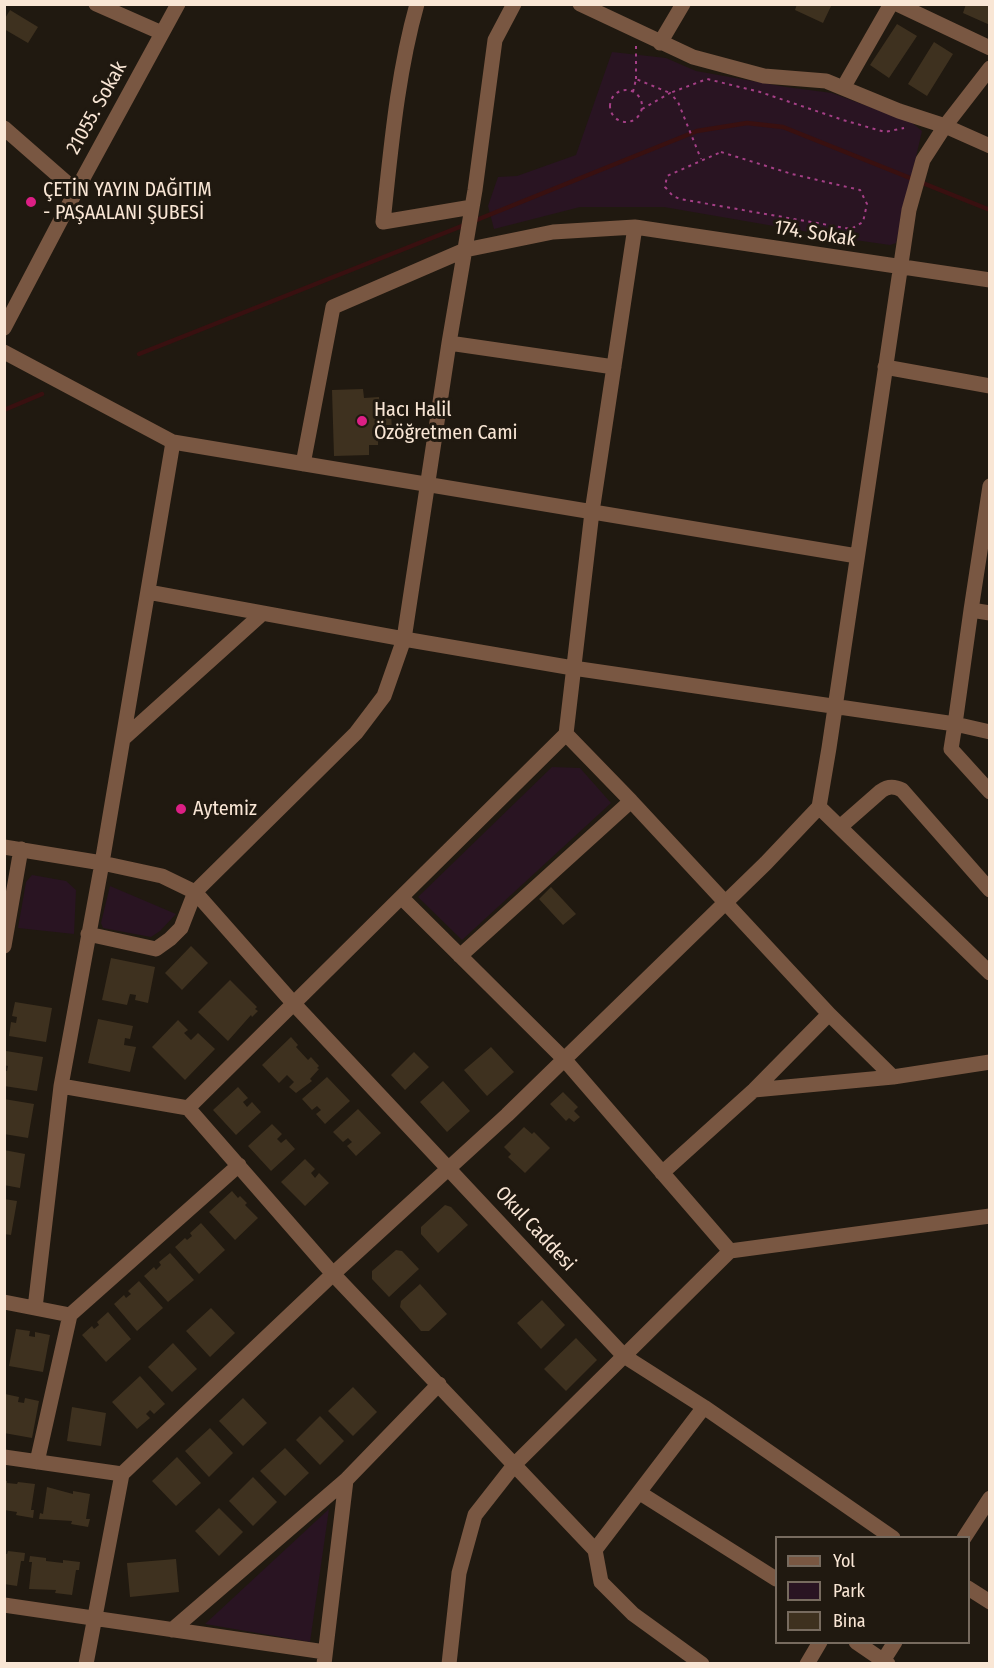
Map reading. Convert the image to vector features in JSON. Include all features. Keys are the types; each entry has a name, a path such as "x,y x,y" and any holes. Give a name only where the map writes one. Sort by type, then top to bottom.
{"street":[{"path":"96,4 162,33"},
{"name":"21055. Sokak","path":"4,328 178,4"},
{"path":"417,4 400,82 383,222 472,207"},
{"path":"88,934 156,949 170,939 181,928 195,892 356,734 384,696 404,639 475,190 495,40 514,4"},
{"path":"580,4 693,57 764,76 826,81 899,111 945,126 990,146"},
{"path":"660,43 683,4"},
{"path":"843,88 891,4"},
{"path":"897,4 990,48"},
{"path":"86,1664 122,1474 564,1059 726,903 819,807 909,210 923,160 945,126 990,68"},
{"path":"4,128 76,191"},
{"path":"188,1108 566,734 592,512 635,227"},
{"name":"174. Sokak","path":"303,464 333,307 466,244 553,232 635,227 990,280"},
{"path":"449,343 614,367"},
{"path":"4,352 173,442 857,556"},
{"path":"885,367 990,386"},
{"path":"35,1308 61,1086 102,863 173,442"},
{"path":"990,486 951,749 990,792"},
{"path":"148,592 573,668 836,705 955,724 990,732"},
{"path":"970,610 990,613"},
{"path":"123,739 263,613"},
{"path":"566,734 830,1014 893,1077"},
{"path":"840,828 881,791 888,788 902,790 990,890"},
{"path":"460,956 631,801"},
{"path":"819,807 990,973"},
{"path":"4,847 102,863 162,876 195,892"},
{"path":"4,946 21,849"},
{"name":"Okul Caddesi","path":"195,892 294,1004 624,1356 704,1407 889,1536"},
{"path":"402,898 564,1059 730,1251"},
{"path":"662,1173 754,1090 830,1014"},
{"path":"754,1090 893,1077 990,1062"},
{"path":"61,1086 188,1108 333,1274 595,1550 601,1582 633,1614 702,1664"},
{"path":"37,1462 70,1315 239,1166"},
{"path":"449,1664 459,1573 475,1515 515,1464 730,1251 990,1216"},
{"path":"4,1302 70,1315"},
{"path":"172,1630 346,1480 439,1384"},
{"path":"595,1550 704,1407"},
{"path":"4,1457 122,1474"},
{"path":"4,1605 172,1630 324,1658 346,1480"},
{"path":"640,1493 775,1578"},
{"path":"965,1536 990,1498"},
{"path":"970,1589 990,1602"},
{"path":"807,1664 819,1644"},
{"path":"859,1644 884,1662 894,1644"}],"path":[{"path":"633,92 636,79 635,29"},
{"path":"636,79 670,93 678,102 702,160"},
{"path":"642,109 640,99 633,92 623,91 614,96 610,106 614,116 622,122 628,122 637,118 642,109 670,93 707,79 760,92 885,132 906,128"},
{"path":"721,152 792,174 860,190 867,204 863,222 851,229 673,196 665,187 667,176 702,160 721,152"}],"green space":[{"path":"612,52 666,58 696,71 832,93 911,122 922,131 896,243 890,245 855,240 664,207 580,207 494,229 488,206 498,177 517,176 576,155"},
{"path":"552,767 580,768 611,803 462,940 418,897"},
{"path":"32,875 66,881 76,890 74,934 18,928 26,882"},
{"path":"110,886 176,914 151,937 103,928 101,923"},
{"path":"329,1509 310,1642 205,1624"}],"building":[{"path":"797,4 832,4 823,23 795,10"},
{"path":"966,4 990,4 990,25 963,13"},
{"path":"10,10 38,27 28,43 4,29 4,20"},
{"path":"897,24 917,36 889,78 870,65"},
{"path":"934,42 953,54 927,96 908,84"},
{"name":"Hacı Halil Özöğretmen Cami","path":"363,389 364,398 379,397 380,409 391,409 392,434 378,434 378,445 369,445 369,455 334,456 332,390"},
{"path":"551,887 576,914 563,925 539,899"},
{"path":"191,946 208,963 182,990 165,973"},
{"path":"111,958 155,967 148,1003 135,1000 136,995 130,994 127,1005 102,1000"},
{"path":"230,980 257,1007 255,1009 258,1011 252,1017 251,1015 228,1041 198,1012"},
{"path":"15,1002 52,1008 46,1042 9,1036 11,1022 16,1023 17,1017 12,1016"},
{"path":"98,1019 133,1026 130,1039 125,1038 124,1045 136,1047 130,1072 88,1063"},
{"path":"178,1020 188,1030 184,1033 191,1040 198,1033 215,1049 185,1080 152,1047"},
{"path":"291,1037 298,1045 296,1047 308,1060 311,1057 319,1066 310,1079 312,1081 296,1093 289,1087 294,1082 287,1075 279,1083 262,1065"},
{"path":"491,1047 514,1072 487,1096 464,1070"},
{"path":"6,1051 43,1057 37,1091 4,1086 4,1071 7,1071 8,1066 4,1065"},
{"path":"414,1052 429,1067 405,1090 391,1075"},
{"path":"327,1077 350,1101 325,1124 316,1114 321,1110 317,1106 312,1110 302,1099"},
{"path":"443,1081 470,1111 447,1132 420,1102"},
{"path":"238,1087 248,1098 243,1102 247,1107 252,1102 261,1112 236,1135 213,1110"},
{"path":"563,1092 578,1107 574,1111 580,1117 574,1122 569,1118 566,1121 550,1104"},
{"path":"4,1099 34,1104 28,1138 4,1134"},
{"path":"358,1109 381,1133 356,1156 347,1146 352,1142 348,1138 343,1142 333,1132"},
{"path":"272,1124 282,1134 277,1139 281,1143 286,1139 295,1149 271,1171 248,1146"},
{"path":"524,1127 532,1134 534,1132 550,1148 525,1173 508,1157 511,1154 504,1147"},
{"path":"4,1150 25,1154 20,1188 4,1185"},
{"path":"305,1159 315,1169 311,1173 315,1178 319,1173 329,1183 305,1206 281,1182"},
{"path":"232,1191 247,1203 245,1205 258,1218 235,1240 209,1212"},
{"path":"4,1199 17,1201 11,1235 4,1234"},
{"path":"445,1205 451,1207 468,1225 438,1253 421,1234 421,1227"},
{"path":"201,1223 225,1250 199,1274 175,1247 185,1238 187,1240 192,1236 190,1233"},
{"path":"396,1250 402,1251 419,1269 389,1297 372,1279 372,1271"},
{"path":"170,1253 194,1280 168,1302 144,1276 154,1267 156,1270 161,1265 159,1262"},
{"path":"139,1281 163,1308 137,1331 114,1304 124,1295 126,1298 131,1294 128,1291"},
{"path":"420,1284 447,1314 429,1331 421,1331 400,1307 401,1301"},
{"path":"542,1300 565,1325 541,1349 517,1323"},
{"path":"211,1308 235,1333 210,1357 186,1331"},
{"path":"108,1312 131,1339 106,1362 82,1335 92,1326 94,1329 99,1325 97,1322"},
{"path":"16,1329 30,1331 29,1336 35,1337 35,1332 50,1335 43,1372 9,1366"},
{"path":"576,1338 597,1360 566,1391 544,1369"},
{"path":"173,1343 197,1369 172,1392 148,1367"},
{"path":"140,1376 165,1404 154,1414 150,1410 146,1414 150,1418 137,1429 112,1402"},
{"path":"353,1387 377,1412 353,1436 328,1411"},
{"path":"5,1394 19,1397 18,1402 24,1403 25,1398 39,1401 32,1438 4,1433"},
{"path":"243,1398 267,1423 243,1446 219,1421"},
{"path":"72,1407 106,1413 101,1446 67,1441"},
{"path":"320,1416 344,1441 320,1465 296,1440"},
{"path":"210,1428 233,1453 209,1477 185,1451"},
{"path":"285,1448 309,1473 285,1496 260,1471"},
{"path":"177,1457 201,1483 176,1506 152,1481"},
{"path":"253,1477 277,1502 253,1526 229,1501"},
{"path":"4,1480 7,1483 35,1484 31,1510 34,1510 33,1518 4,1510"},
{"path":"47,1487 73,1494 73,1491 90,1494 86,1519 90,1519 88,1527 71,1524 72,1521 39,1519 40,1513 43,1514"},
{"path":"219,1508 243,1532 219,1556 195,1531"},
{"path":"8,1551 25,1553 24,1561 21,1561 17,1586 4,1584 4,1554"},
{"path":"30,1556 46,1558 46,1561 80,1562 79,1570 76,1570 72,1595 55,1593 56,1590 29,1589 32,1562 29,1562"},
{"path":"176,1559 179,1592 130,1597 127,1563"}],"waterway":[{"path":"474,221 697,131 747,123 783,127 990,210"},
{"path":"139,354 467,224"},
{"path":"4,410 42,394"}],"place":[{"name":"ÇETİN YAYIN DAĞITIM - PAŞAALANI ŞUBESİ","path":"31,202"},
{"name":"Hacı Halil Özöğretmen Cami","path":"362,421"},
{"name":"Aytemiz","path":"181,809"}]}
